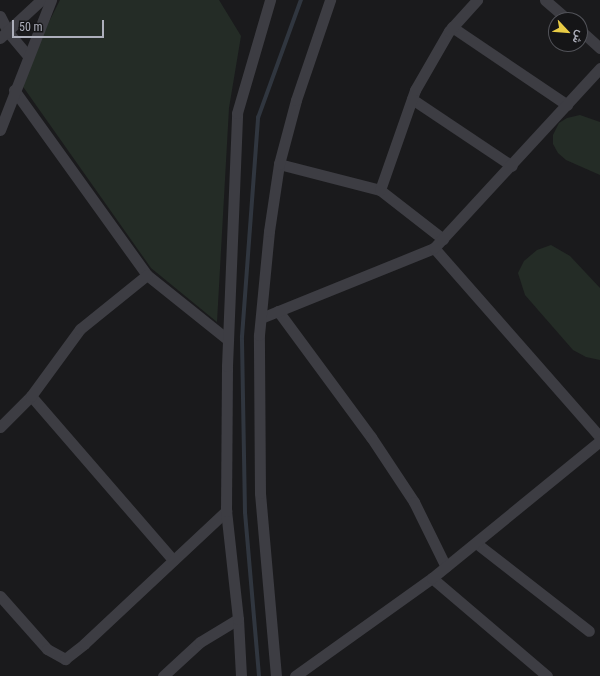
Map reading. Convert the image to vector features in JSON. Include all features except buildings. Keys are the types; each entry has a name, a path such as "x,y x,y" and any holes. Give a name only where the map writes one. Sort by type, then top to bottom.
{"street":[{"path":"4,35 41,0"},
{"path":"0,130 27,55 51,0"},
{"path":"241,676 238,619 226,511 228,340 237,113 270,0"},
{"path":"276,676 260,493 261,318 269,231 278,164 296,100 330,0"},
{"path":"380,190 412,99 452,27 477,0"},
{"path":"545,0 559,12"},
{"path":"0,16 4,35 27,55"},
{"path":"452,27 567,105"},
{"path":"588,37 600,48"},
{"path":"261,318 434,248 512,166 600,68"},
{"path":"14,90 148,275 228,340"},
{"path":"412,99 512,166"},
{"path":"278,164 380,190 443,239"},
{"path":"434,248 600,437"},
{"path":"0,427 31,396 80,329 148,275"},
{"path":"278,311 371,437 414,502 446,567"},
{"path":"31,396 173,560"},
{"path":"295,676 432,578 600,441"},
{"path":"0,596 47,649 65,659 84,644 226,511"},
{"path":"476,543 588,631"},
{"path":"432,578 547,676"},
{"path":"163,676 200,642 238,619"}],"shaded area":[{"path":"60,0 219,0 241,36 229,108 217,322 151,268 19,81"},
{"path":"580,115 600,122 600,175 566,160 558,153 553,144 553,135 559,123 567,118"},
{"path":"551,245 570,256 600,288 600,360 586,357 573,350 525,295 518,273 524,261 537,250"}],"waterway":[{"path":"259,676 245,513 242,337 258,118 301,0"}]}
